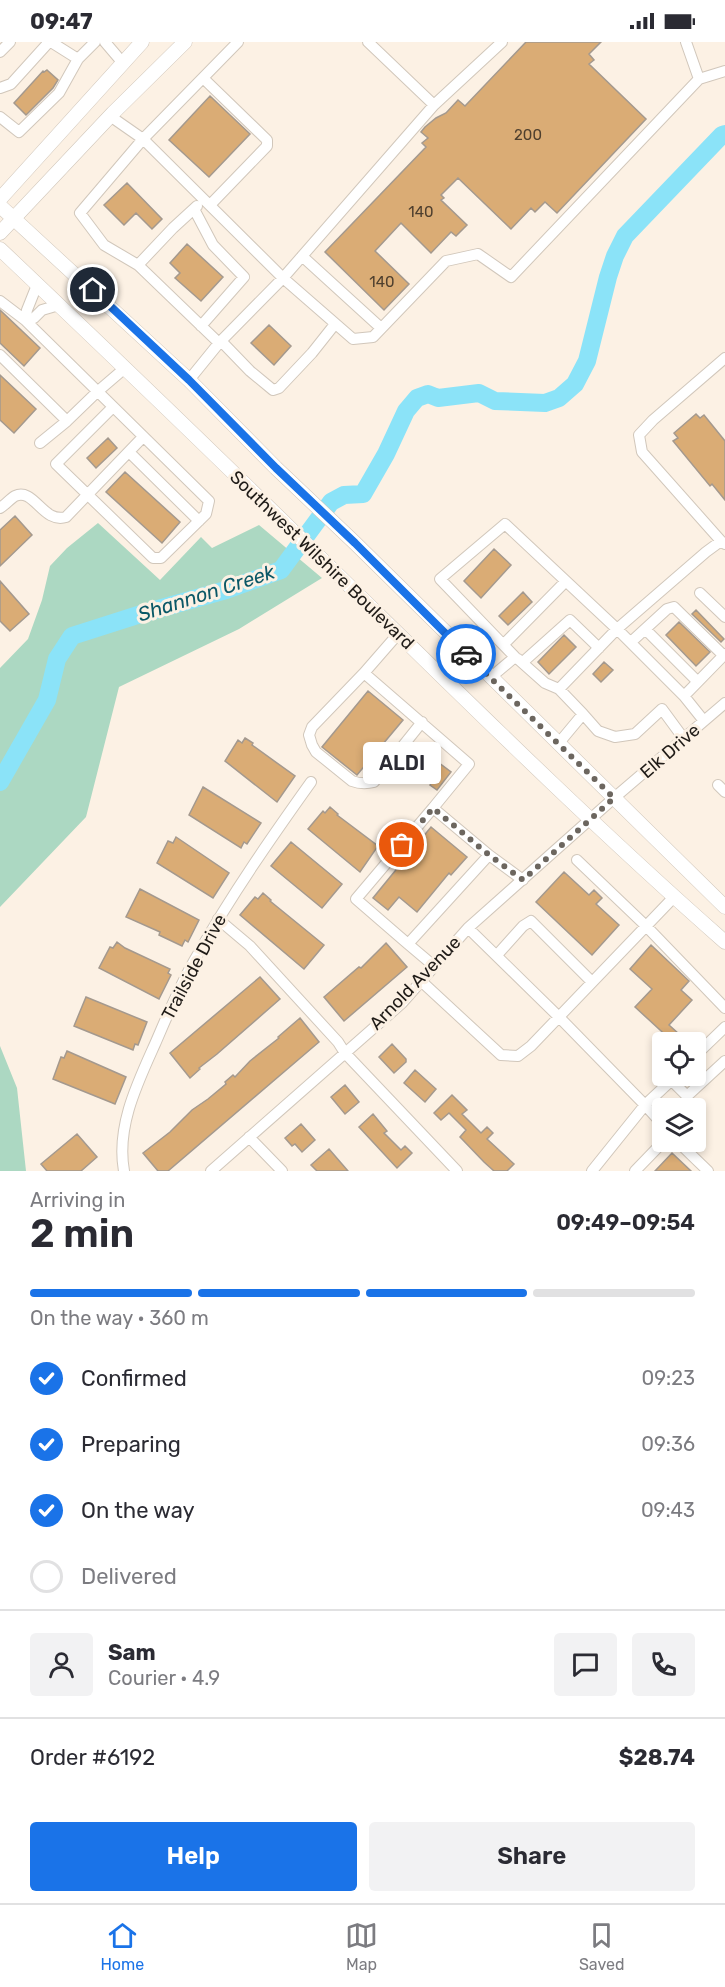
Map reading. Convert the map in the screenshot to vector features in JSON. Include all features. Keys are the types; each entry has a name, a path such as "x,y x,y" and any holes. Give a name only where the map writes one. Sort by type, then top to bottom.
{"main road":[{"path":"0,199 142,42"},
{"path":"0,233 110,116 185,42"},
{"name":"Southwest Wilshire Boulevard","path":"0,206 189,380 725,907"},
{"name":"Southwest Wilshire Boulevard","path":"0,249 471,706 725,942"}],"street":[{"path":"0,52 10,42"},
{"path":"0,88 11,84 50,42 78,58"},
{"path":"0,117 19,132 59,93 78,58 95,42"},
{"path":"105,42 122,62"},
{"path":"238,42 143,139 80,213 104,245 138,265 201,326 273,390 279,388 312,353 335,324"},
{"path":"368,42 434,105"},
{"path":"189,380 220,342 283,278 434,105 502,42"},
{"path":"687,42 699,79"},
{"path":"110,116 143,139 283,278 352,339 373,337 446,261 478,254 511,277 699,79 725,71"},
{"path":"138,265 173,228 194,209 207,202 267,146 267,140 203,78"},
{"path":"194,209 213,245 244,277 201,326"},
{"path":"302,256 381,328"},
{"path":"25,320 37,285"},
{"path":"0,301 25,320 209,501 206,514 161,558 153,558 56,464 113,407"},
{"path":"25,320 34,318 42,310 59,305"},
{"path":"0,355 67,421"},
{"path":"559,689 617,629 723,543 642,452 639,435 652,420 725,358"},
{"path":"40,443 125,368"},
{"path":"0,508 16,496 26,496 46,513 57,519 62,518 89,496 143,437"},
{"path":"129,452 200,521"},
{"path":"684,739 662,709 635,734 615,737 598,731 559,689 545,683 519,660 440,579 505,524 631,642 684,696 704,721"},
{"path":"504,644 566,581"},
{"path":"700,593 725,616"},
{"path":"631,642 667,609 674,607 724,655 684,696"},
{"path":"490,678 519,660 570,620 599,648"},
{"path":"645,628 697,681"},
{"path":"398,634 312,727 310,740 316,752 352,781 364,784 374,782 422,722"},
{"path":"364,673 469,764 356,899 434,966"},
{"name":"Elk Drive","path":"592,819 725,703"},
{"path":"558,744 583,714"},
{"name":"Trailside Drive","path":"124,1171 121,1157 123,1133 133,1093 196,956 250,868 310,782"},
{"path":"433,808 523,880"},
{"name":"Arnold Avenue","path":"211,1171 402,1003 468,928 592,819"},
{"path":"408,944 489,855"},
{"path":"577,860 646,926 725,1008"},
{"path":"421,981 501,1056 518,1056 674,897"},
{"path":"218,920 250,946 338,1042 345,1053 457,1171"},
{"path":"497,955 523,926 531,921 582,969 592,982"},
{"path":"468,928 652,1113"},
{"path":"706,1045 725,1027"},
{"path":"706,1078 725,1061"},
{"path":"592,1171 645,1105 665,1086"},
{"path":"679,1086 687,1096 698,1086"},
{"path":"249,1137 282,1171"},
{"path":"634,1171 653,1152"},
{"path":"688,1152 708,1171"}],"green space":[{"path":"98,523 160,580 201,537 212,548 259,525 322,578 239,629 119,687 86,817 0,907 0,668 28,639 42,600 50,566 67,548"},
{"path":"0,1046 17,1088 26,1171 0,1171"}],"building":[{"path":"526,42 601,42 589,54 594,60 589,64 646,119 557,213 545,202 535,212 531,208 511,229 458,178 441,195 444,198 441,200 467,225 456,236 451,232 431,253 401,223 375,251 409,284 384,310 325,252 426,147 422,143 428,138 421,132 425,127 446,113 458,100 465,106"},
{"path":"47,70 58,80 26,115 14,103 43,71"},
{"path":"210,96 250,134 209,177 169,140"},
{"path":"127,183 162,219 152,229 136,213 124,225 104,205"},
{"path":"187,244 223,277 201,301 175,278 180,273 170,263"},
{"path":"0,310 40,348 24,366 0,343"},
{"path":"269,325 291,346 274,365 251,343"},
{"path":"0,375 36,409 14,433 0,420"},
{"path":"696,414 700,418 704,415 725,441 725,500 712,484 710,486 673,441 678,438 674,433"},
{"path":"108,438 117,448 96,468 87,458"},
{"path":"125,472 180,522 162,543 106,492"},
{"path":"15,516 32,535 0,566 0,530"},
{"path":"494,549 511,565 481,598 464,581"},
{"path":"0,581 29,614 10,631 0,621"},
{"path":"523,592 532,602 508,625 499,616"},
{"path":"696,610 724,639 721,642 692,614"},
{"path":"679,622 710,652 696,666 666,635"},
{"path":"564,635 576,647 549,674 538,662"},
{"path":"604,662 613,670 601,682 593,674"},
{"path":"368,691 403,720 357,775 322,747"},
{"path":"245,738 295,776 277,802 225,761 238,740 242,743"},
{"path":"418,747 451,772 437,790 430,785 434,779 409,760"},
{"path":"203,787 261,823 247,844 244,842 241,848 189,815"},
{"path":"330,807 378,846 360,872 308,829 323,811 325,813"},
{"path":"431,827 467,857 451,875 449,873 417,912 399,897 388,910 373,898"},
{"path":"176,837 229,873 213,898 157,863 168,841 173,843"},
{"path":"291,842 342,884 322,908 271,866"},
{"path":"564,872 589,895 594,890 602,898 596,904 619,925 592,955 536,902"},
{"path":"140,889 199,920 188,942 185,940 182,946 159,935 160,932 126,917"},
{"path":"263,893 324,945 304,969 240,915 255,897 258,899"},
{"path":"117,942 170,969 168,973 171,975 159,999 99,968 110,947 113,948"},
{"path":"386,943 407,967 344,1021 324,997 359,967 361,968"},
{"path":"651,945 689,981 681,990 692,1000 669,1025 677,1032 662,1032 635,1007 652,989 630,969"},
{"path":"260,977 280,999 190,1078 170,1053"},
{"path":"86,997 147,1022 138,1045 135,1044 133,1050 74,1026"},
{"path":"300,1018 319,1042 168,1171 158,1171 143,1153 226,1084 225,1082 233,1075 235,1077"},
{"path":"392,1044 406,1059 406,1062 394,1073 379,1057"},
{"path":"67,1051 126,1077 115,1104 53,1079 61,1057 64,1058"},
{"path":"415,1070 436,1089 425,1102 404,1083"},
{"path":"345,1085 359,1102 345,1114 331,1097"},
{"path":"452,1095 467,1110 462,1114 481,1133 487,1127 493,1133 487,1139 514,1164 507,1171 494,1171 484,1162 460,1137 466,1130 449,1113 441,1120 434,1113"},
{"path":"373,1114 387,1131 384,1133 401,1150 405,1146 412,1153 397,1168 359,1127"},
{"path":"301,1124 315,1140 302,1152 285,1138"},
{"path":"77,1134 97,1157 81,1171 47,1171 41,1164"},
{"path":"329,1149 348,1171 317,1171 311,1165"},
{"path":"672,1153 691,1171 655,1171"}],"waterway":[{"name":"Shannon Creek","path":"0,782 47,700 57,659 72,636 226,590 281,570 331,502 344,495 363,494 386,454 406,411 417,398 428,394 438,398 479,393 495,401 545,403 559,398 575,384 587,361 608,277 625,236 725,134"}],"way so far":[{"path":"402,845 433,808 523,880 614,798 466,654"}],"place":[{"name":"ALDI","path":"402,845"}],"route":[{"path":"93,290 189,380 466,654"}]}
